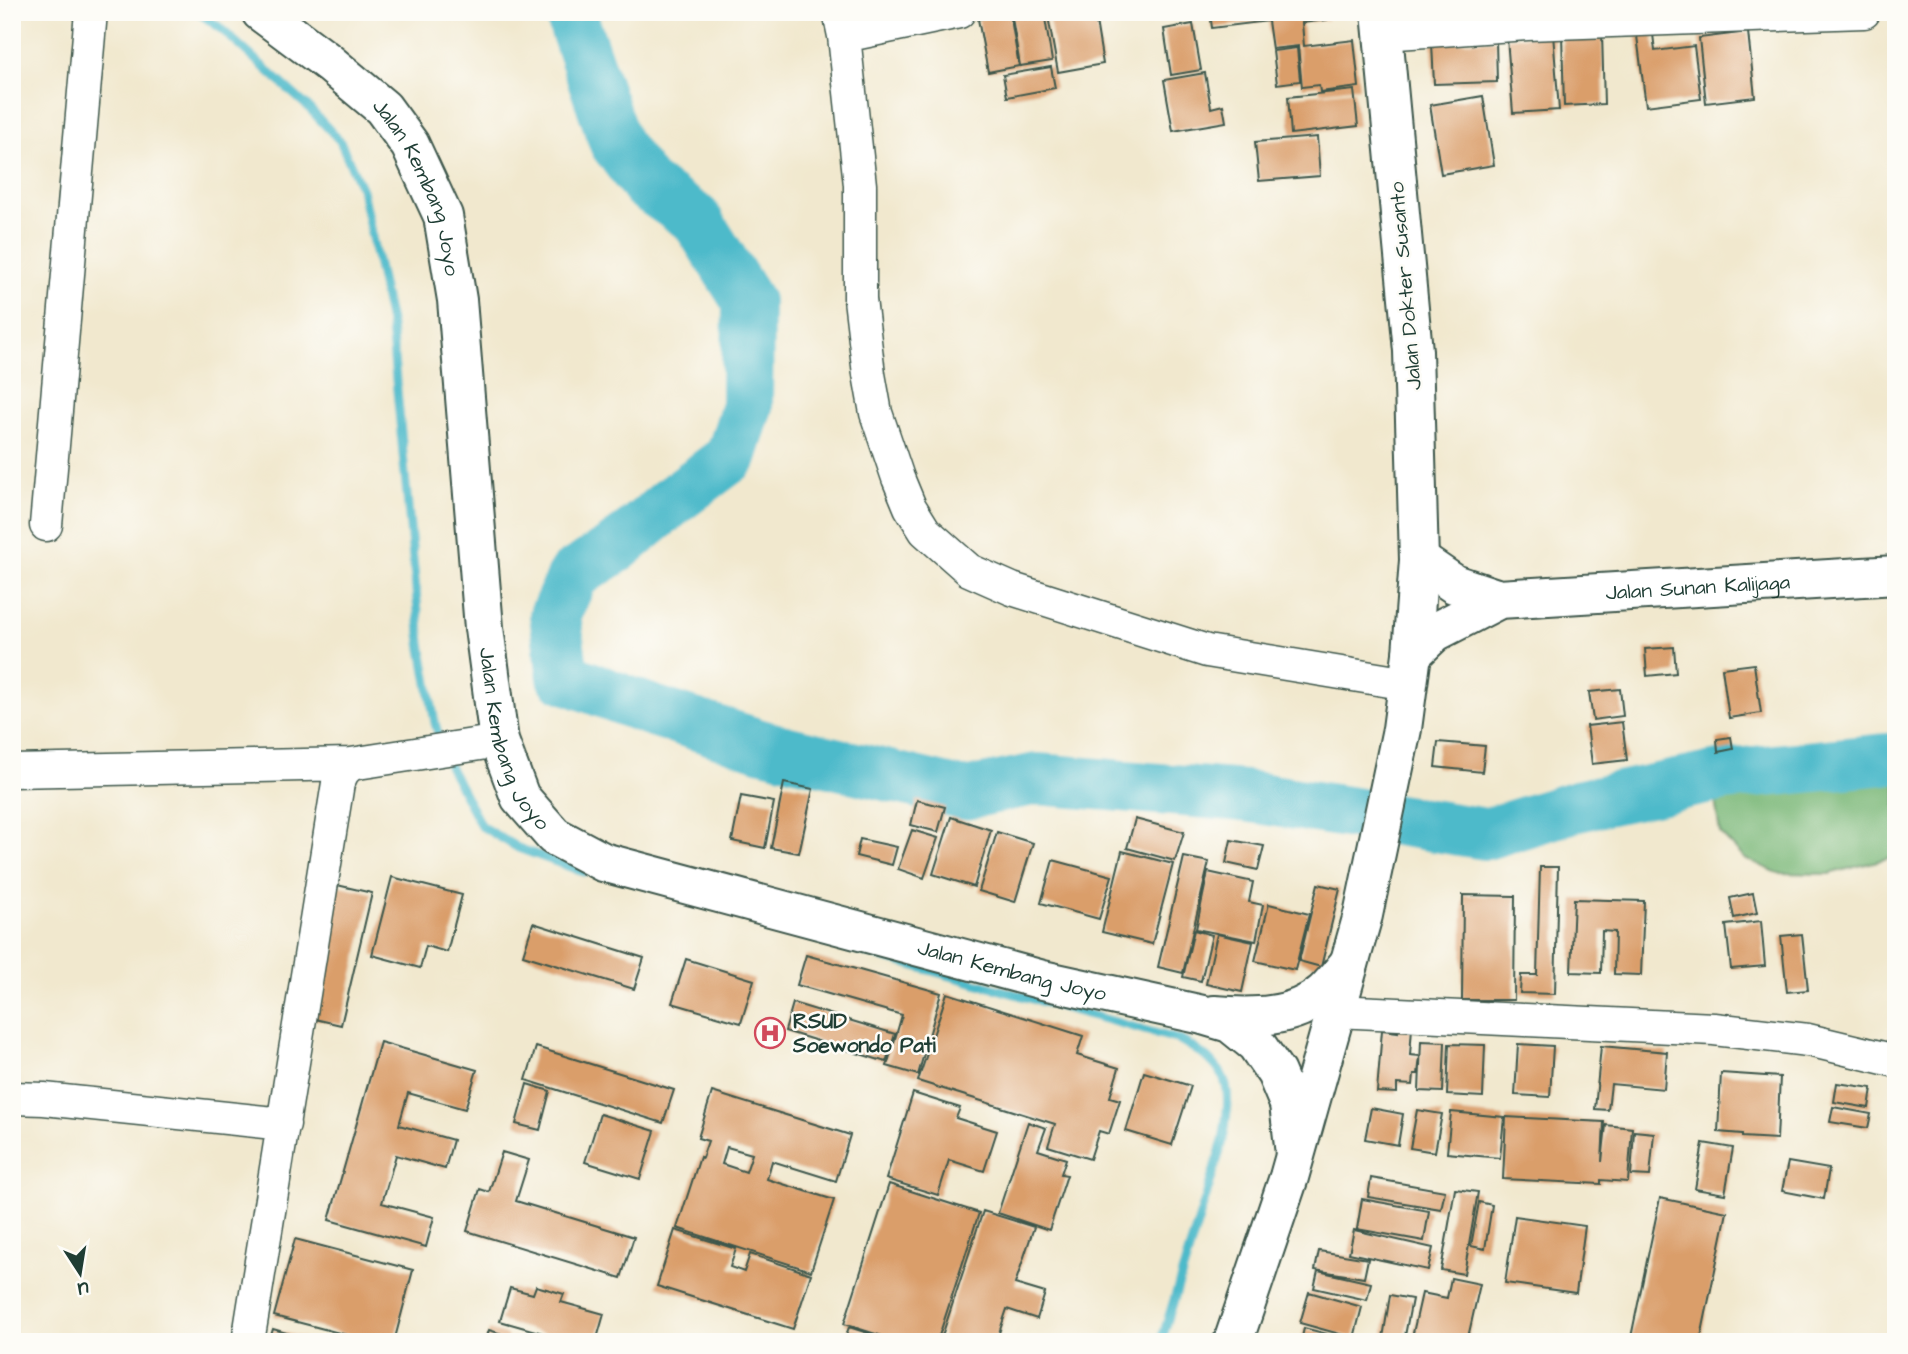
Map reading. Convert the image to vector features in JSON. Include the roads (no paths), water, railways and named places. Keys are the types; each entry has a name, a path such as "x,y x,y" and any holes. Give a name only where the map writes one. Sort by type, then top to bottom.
{"main road":[{"name":"Jalan Kembang Joyo","path":"261,12 328,62 383,108 410,145 443,216 457,300 484,628 499,741 520,797 554,836 603,862 1043,980 1216,1019 1267,1016 1308,1003 1324,992 1350,962"},
{"name":"Jalan Dokter Susanto","path":"1233,1342 1295,1154 1369,891 1402,729 1410,669 1419,559 1413,351 1382,23"},
{"name":"Jalan Sunan Kalijaga","path":"1419,559 1454,584 1499,599 1896,575"},
{"name":"Jalan Sunan Kalijaga","path":"1410,669 1435,632 1499,599"},
{"path":"1216,1019 1256,1044 1276,1073 1289,1104 1295,1154"}],"street":[{"path":"46,525 92,12"},
{"path":"959,12 841,24 860,186 860,299 869,374 876,413 898,478 925,531 969,570 1012,589 1207,652 1410,669"},
{"path":"1382,23 1527,24 1864,12"},
{"path":"12,771 352,764 499,741"},
{"path":"248,1342 338,783 343,772 352,764"},
{"path":"1336,1011 1714,1029 1808,1041 1896,1061"},
{"path":"12,1098 284,1124"}],"waterway":[{"path":"198,12 219,27 307,106 340,141 362,190 391,327 421,643 435,723 446,760 481,826 518,848 584,872"},
{"path":"570,12 615,143 646,185 696,219 748,302 747,406 731,457 616,548 573,575 555,615 563,677 650,710 763,746 965,794 1037,779 1245,796 1486,834 1577,806 1724,775 1896,758"},
{"path":"839,945 1180,1040 1210,1060 1219,1070 1227,1092 1223,1141 1161,1342"}],"place":[{"name":"RSUD Soewondo Pati","path":"770,1033"}]}
